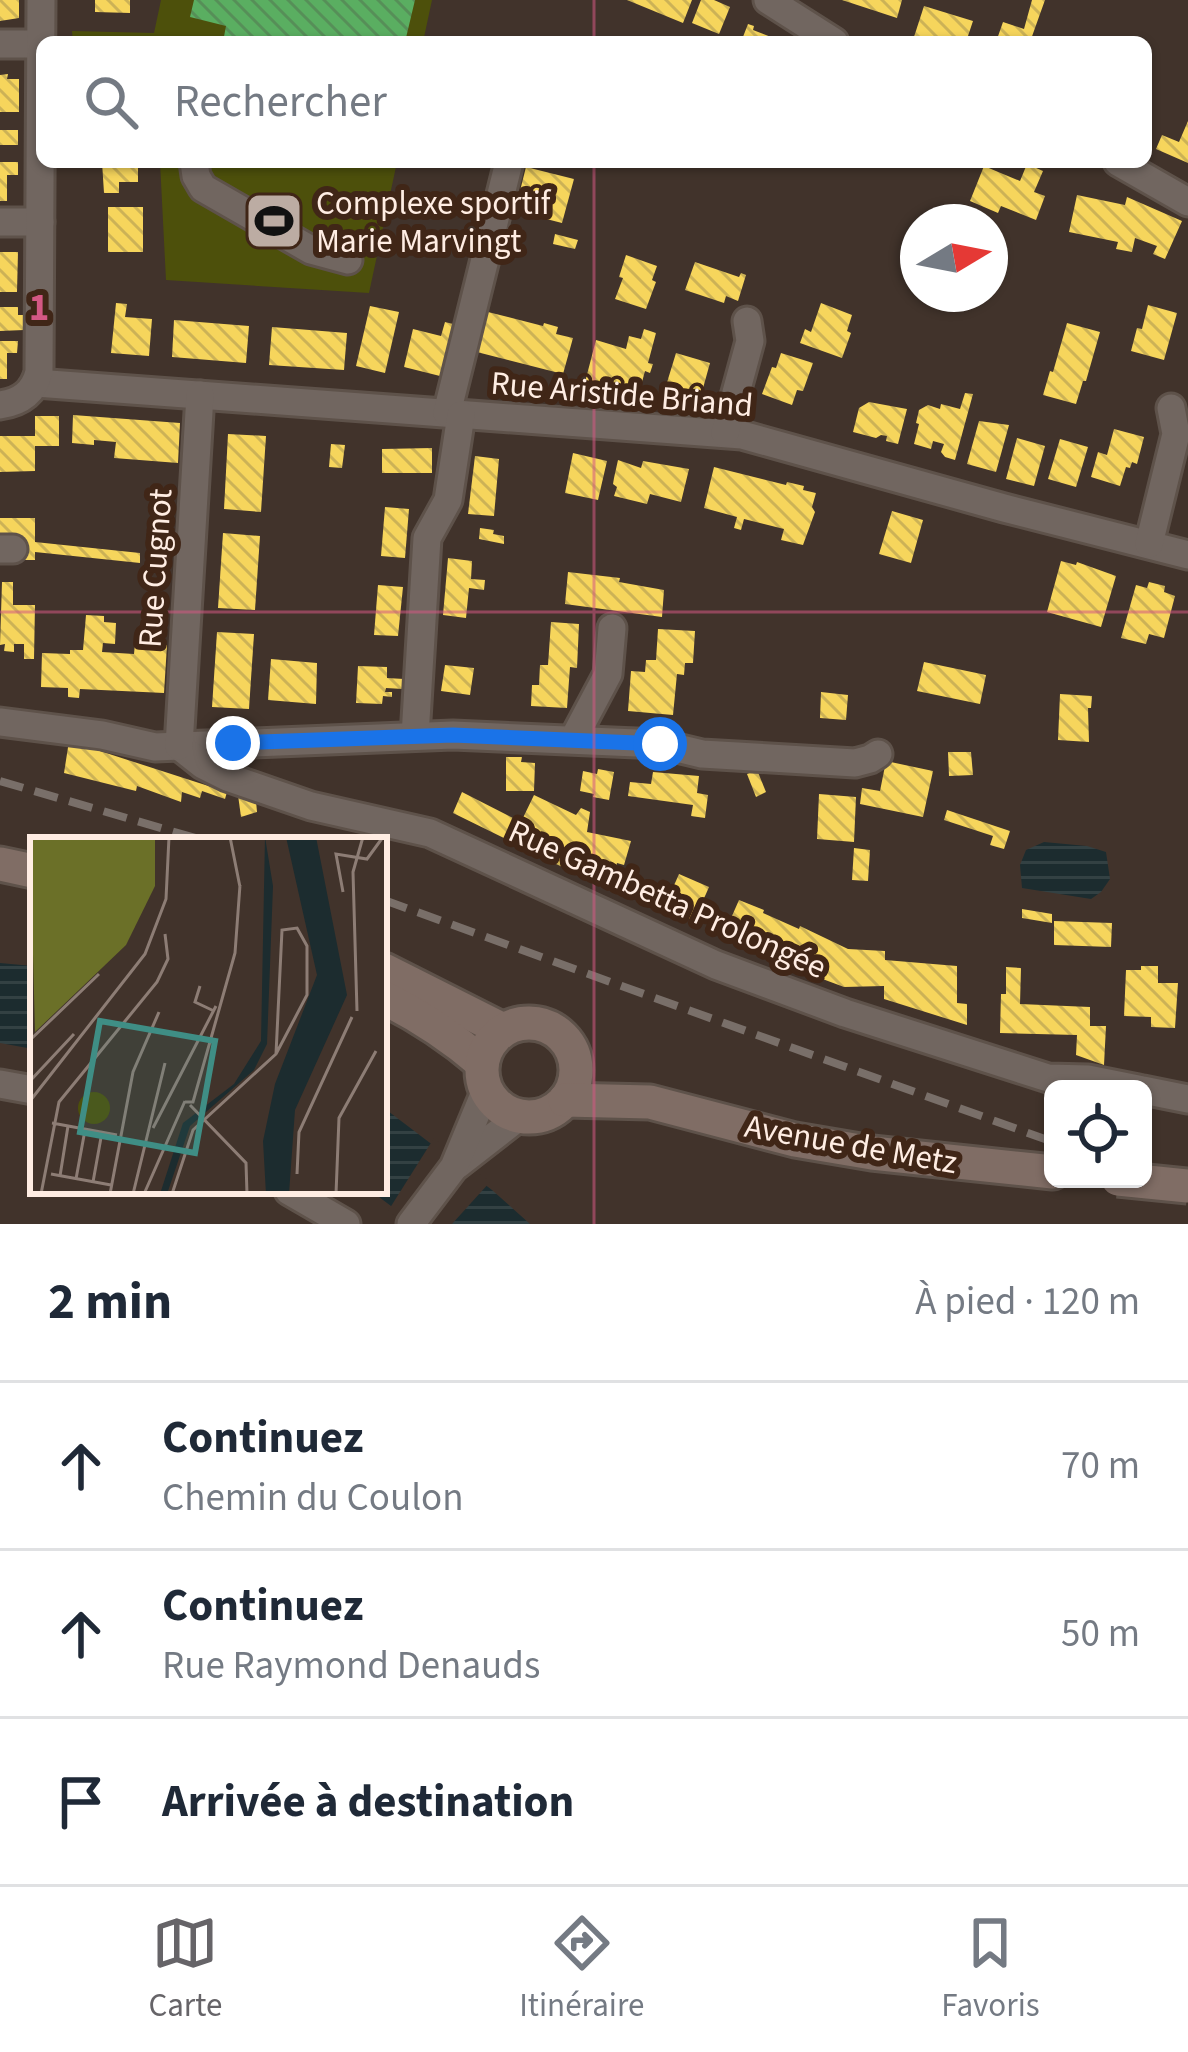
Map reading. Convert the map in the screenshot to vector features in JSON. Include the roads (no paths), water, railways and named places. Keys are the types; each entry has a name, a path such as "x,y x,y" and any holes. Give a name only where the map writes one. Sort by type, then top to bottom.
{"main road":[{"path":"0,864 30,870"},
{"path":"387,972 503,1030"},
{"path":"387,1000 454,1038 484,1077 494,1102 506,1111 536,1116 552,1111 565,1100 576,1070 573,1054 551,1028 519,1024 493,1039 484,1077"},
{"name":"Avenue de Metz","path":"573,1054 650,1102"},
{"name":"Avenue de Metz","path":"565,1100 650,1102 872,1153 1044,1171"},
{"path":"1152,1182 1188,1186"}],"street":[{"path":"41,0 41,36"},
{"path":"768,0 825,36"},
{"path":"0,44 36,44"},
{"path":"0,405 26,395 36,383 40,168"},
{"path":"196,168 203,188 311,250 348,260"},
{"path":"415,736 427,538 448,500 454,414 508,168"},
{"path":"1128,168 1188,202"},
{"path":"0,222 40,222"},
{"path":"725,433 750,341 747,321"},
{"name":"Rue Aristide Briand","path":"36,383 742,435 1188,555"},
{"name":"Rue Cugnot","path":"178,746 200,395"},
{"path":"1149,544 1176,434 1171,408"},
{"path":"574,738 608,674 612,628"},
{"path":"0,722 155,747 415,736 574,738 660,744 702,754 855,763 878,754"},
{"name":"Rue Gambetta Prolongée","path":"178,746 226,777 310,806 430,833 716,965 845,1013 1048,1078 1093,1080"},
{"path":"454,1167 484,1077"},
{"path":"0,1084 30,1089"},
{"name":"Rue Gambetta Prolongée","path":"1152,1092 1188,1100"},
{"path":"411,1224 454,1167 520,1116"},
{"path":"294,1194 346,1224"}],"railway":[{"path":"0,781 192,837"},
{"path":"387,901 1044,1139"},
{"path":"1148,1188 1188,1201"}],"place":[{"name":"Complexe sportif Marie Marvingt","path":"274,221"}]}
